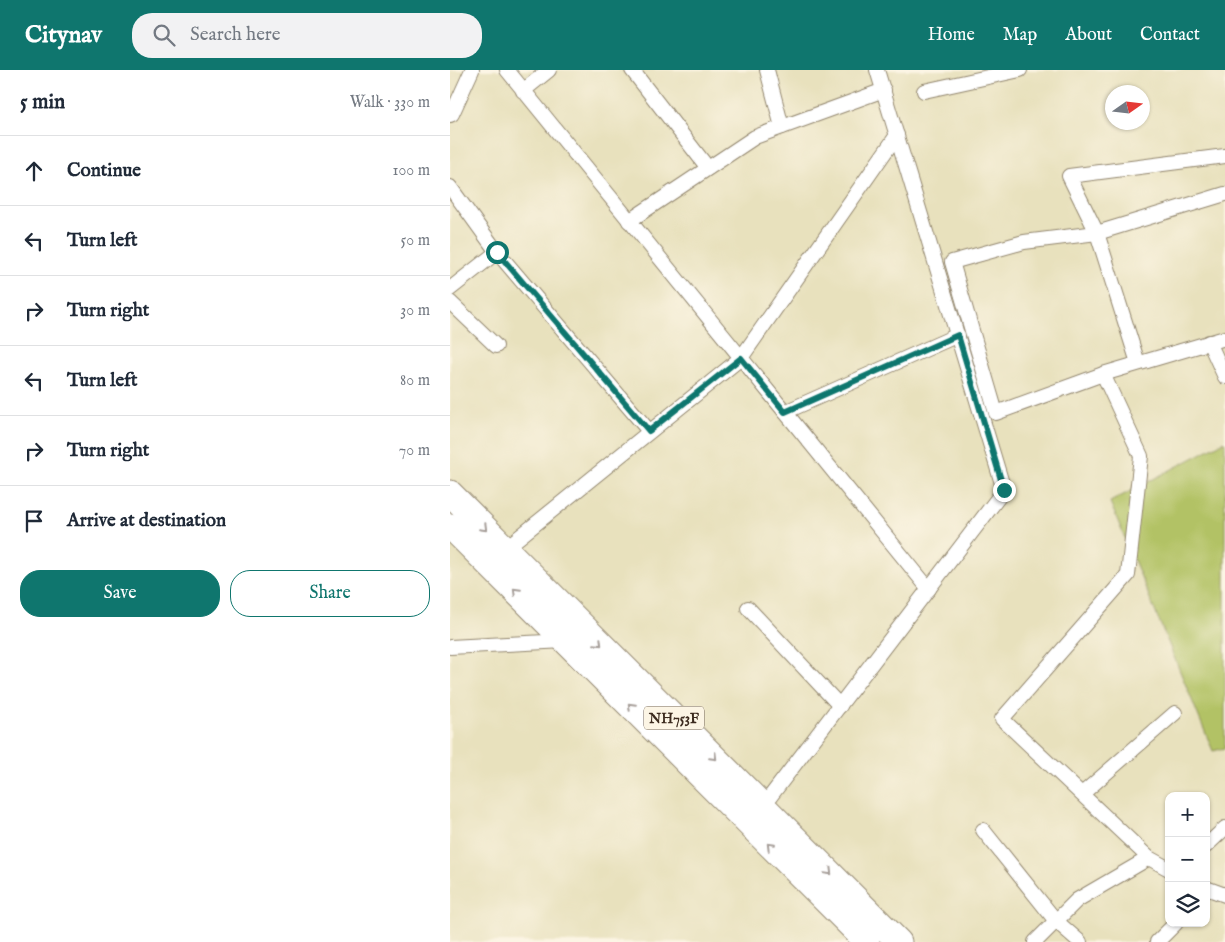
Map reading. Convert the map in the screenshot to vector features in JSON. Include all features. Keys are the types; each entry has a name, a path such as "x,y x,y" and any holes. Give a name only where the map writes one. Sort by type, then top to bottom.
{"highway":[{"name":"NH753F","path":"450,493 497,556 565,641 899,942"},
{"name":"NH753F","path":"450,526 497,556 756,815 867,942"}],"street":[{"path":"450,115 472,70"},
{"path":"506,70 929,589"},
{"path":"523,91 549,70"},
{"path":"632,70 708,168"},
{"path":"767,70 782,127"},
{"path":"756,815 1004,490 877,70"},
{"path":"924,91 1020,70"},
{"path":"630,221 755,137 884,90"},
{"path":"497,556 741,358 897,135"},
{"path":"1138,363 1097,233 1069,176 1225,156"},
{"path":"450,187 497,252 649,431"},
{"path":"1225,194 1097,233 1024,242 952,262 996,413 1103,374 1225,338"},
{"path":"450,289 497,252"},
{"path":"450,302 496,346"},
{"path":"785,412 958,335"},
{"path":"1209,342 1225,377"},
{"path":"1103,374 1141,456 1128,575 1002,718 1149,858 1165,866"},
{"path":"748,608 840,706"},
{"path":"450,647 565,641"},
{"path":"1082,794 1175,713"},
{"path":"1210,842 1225,828"},
{"path":"983,830 1056,921 1080,942"},
{"path":"1035,942 1077,900 1149,858"},
{"path":"1156,942 1172,927"}],"green space":[{"path":"1225,441 1225,748 1213,751 1110,502"}],"route":[{"path":"497,252 649,431 741,358 785,412 958,335 1004,490"}]}
